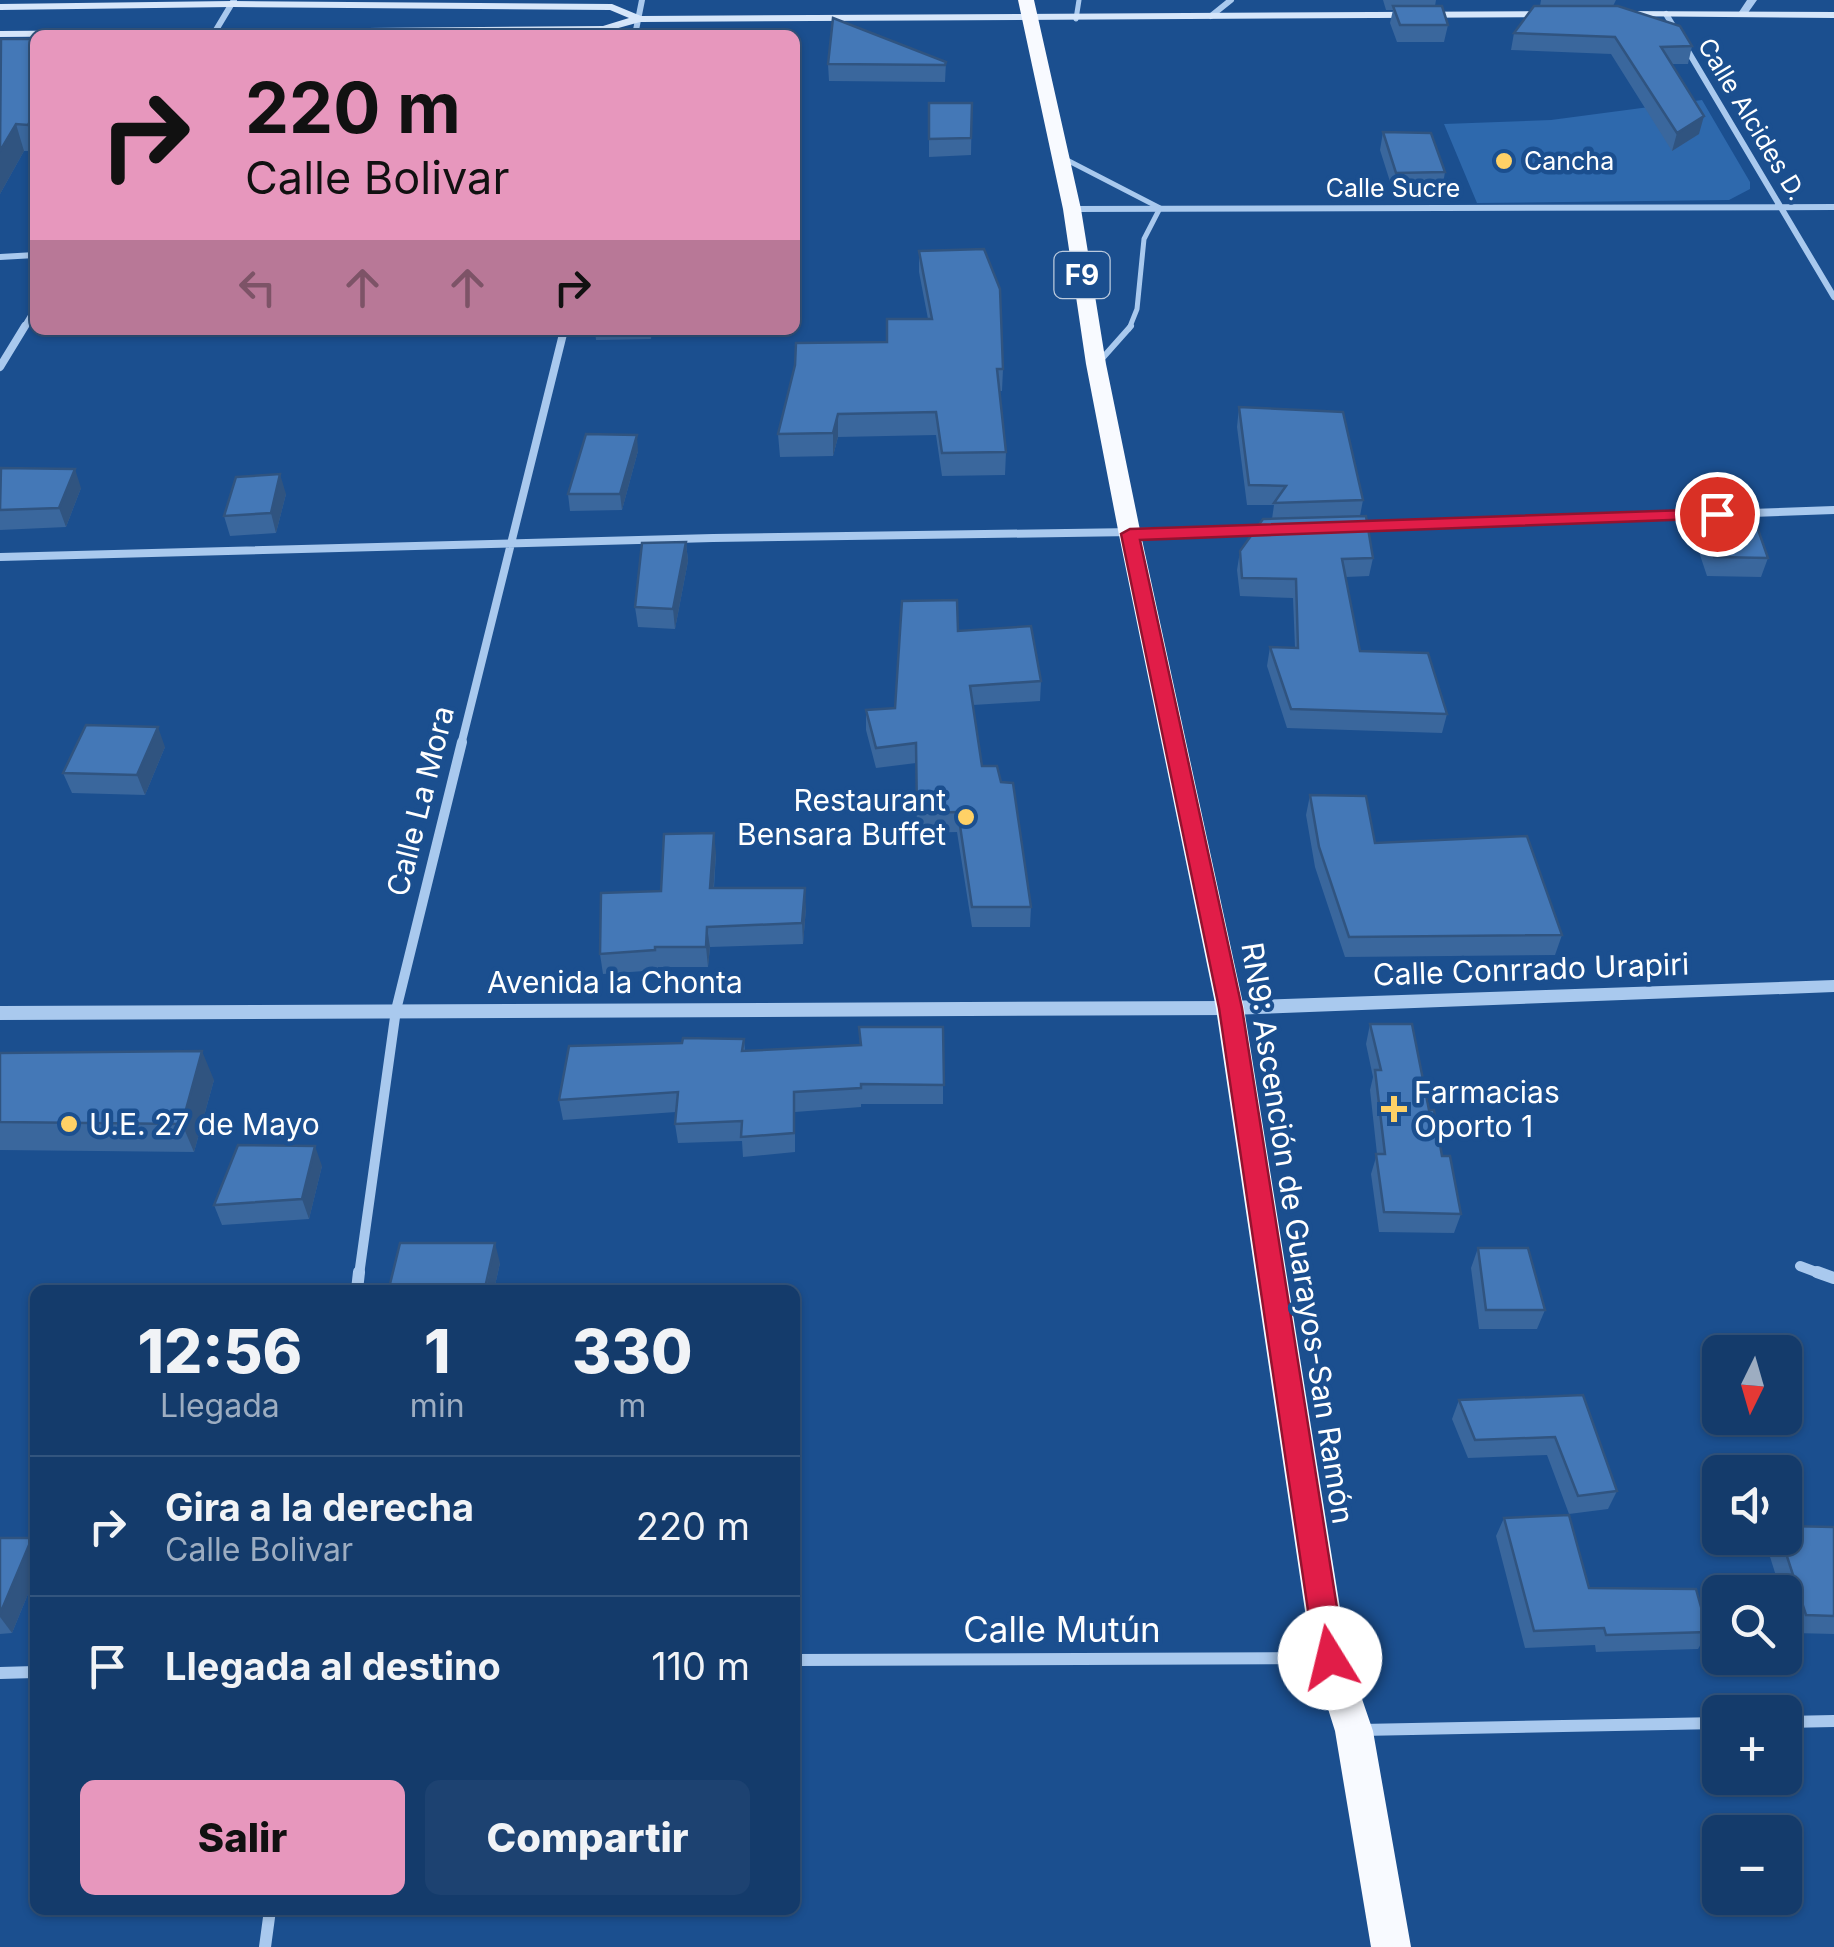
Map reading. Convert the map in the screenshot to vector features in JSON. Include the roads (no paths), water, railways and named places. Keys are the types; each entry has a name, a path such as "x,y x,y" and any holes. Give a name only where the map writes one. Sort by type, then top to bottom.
{"highway":[{"name":"RN9: Ascención de Guarayos-San Ramón","path":"1028,8 1072,209 1096,364 1130,534 1230,1008 1330,1658 1354,1730 1391,1947"}],"main road":[{"path":"0,7 233,2 612,7 638,19"},
{"path":"506,30 604,29 638,19 1028,8 1076,19 1567,14"},
{"path":"1607,14 1834,15"},
{"path":"0,34 30,34"}],"street":[{"path":"635,30 642,0"},
{"path":"1211,16 1231,0"},
{"path":"1742,15 1752,0"},
{"path":"216,30 233,2"},
{"name":"Calle Alcides D.","path":"1666,14 1834,296"},
{"name":"Calle Sucre","path":"1072,209 1834,207"},
{"path":"0,257 30,255"},
{"path":"0,368 30,317"},
{"name":"Calle La Mora","path":"358,1285 396,1010 563,335"},
{"path":"1345,527 1834,510"},
{"path":"0,558 512,543 1286,529"},
{"name":"Calle Conrrado Urapiri","path":"1230,1008 1834,986"},
{"name":"Avenida la Chonta","path":"0,1013 1230,1008"},
{"path":"1800,1266 1834,1278"},
{"name":"Calle Mutún","path":"800,1660 1330,1658"},
{"path":"0,1673 30,1672"},
{"path":"1802,1721 1834,1720"},
{"path":"1354,1730 1702,1723"},
{"path":"265,1947 269,1915"}],"lane":[{"path":"1076,19 1079,0"},
{"path":"1061,157 1160,208 1144,240 1139,312 1126,340 1096,364"}],"place":[{"name":"Cancha","path":"1504,161"},
{"name":"Restaurant Bensara Buffet","path":"966,817"},
{"name":"Farmacias Oporto 1","path":"1394,1109"},
{"name":"U.E. 27 de Mayo","path":"69,1124"}]}
